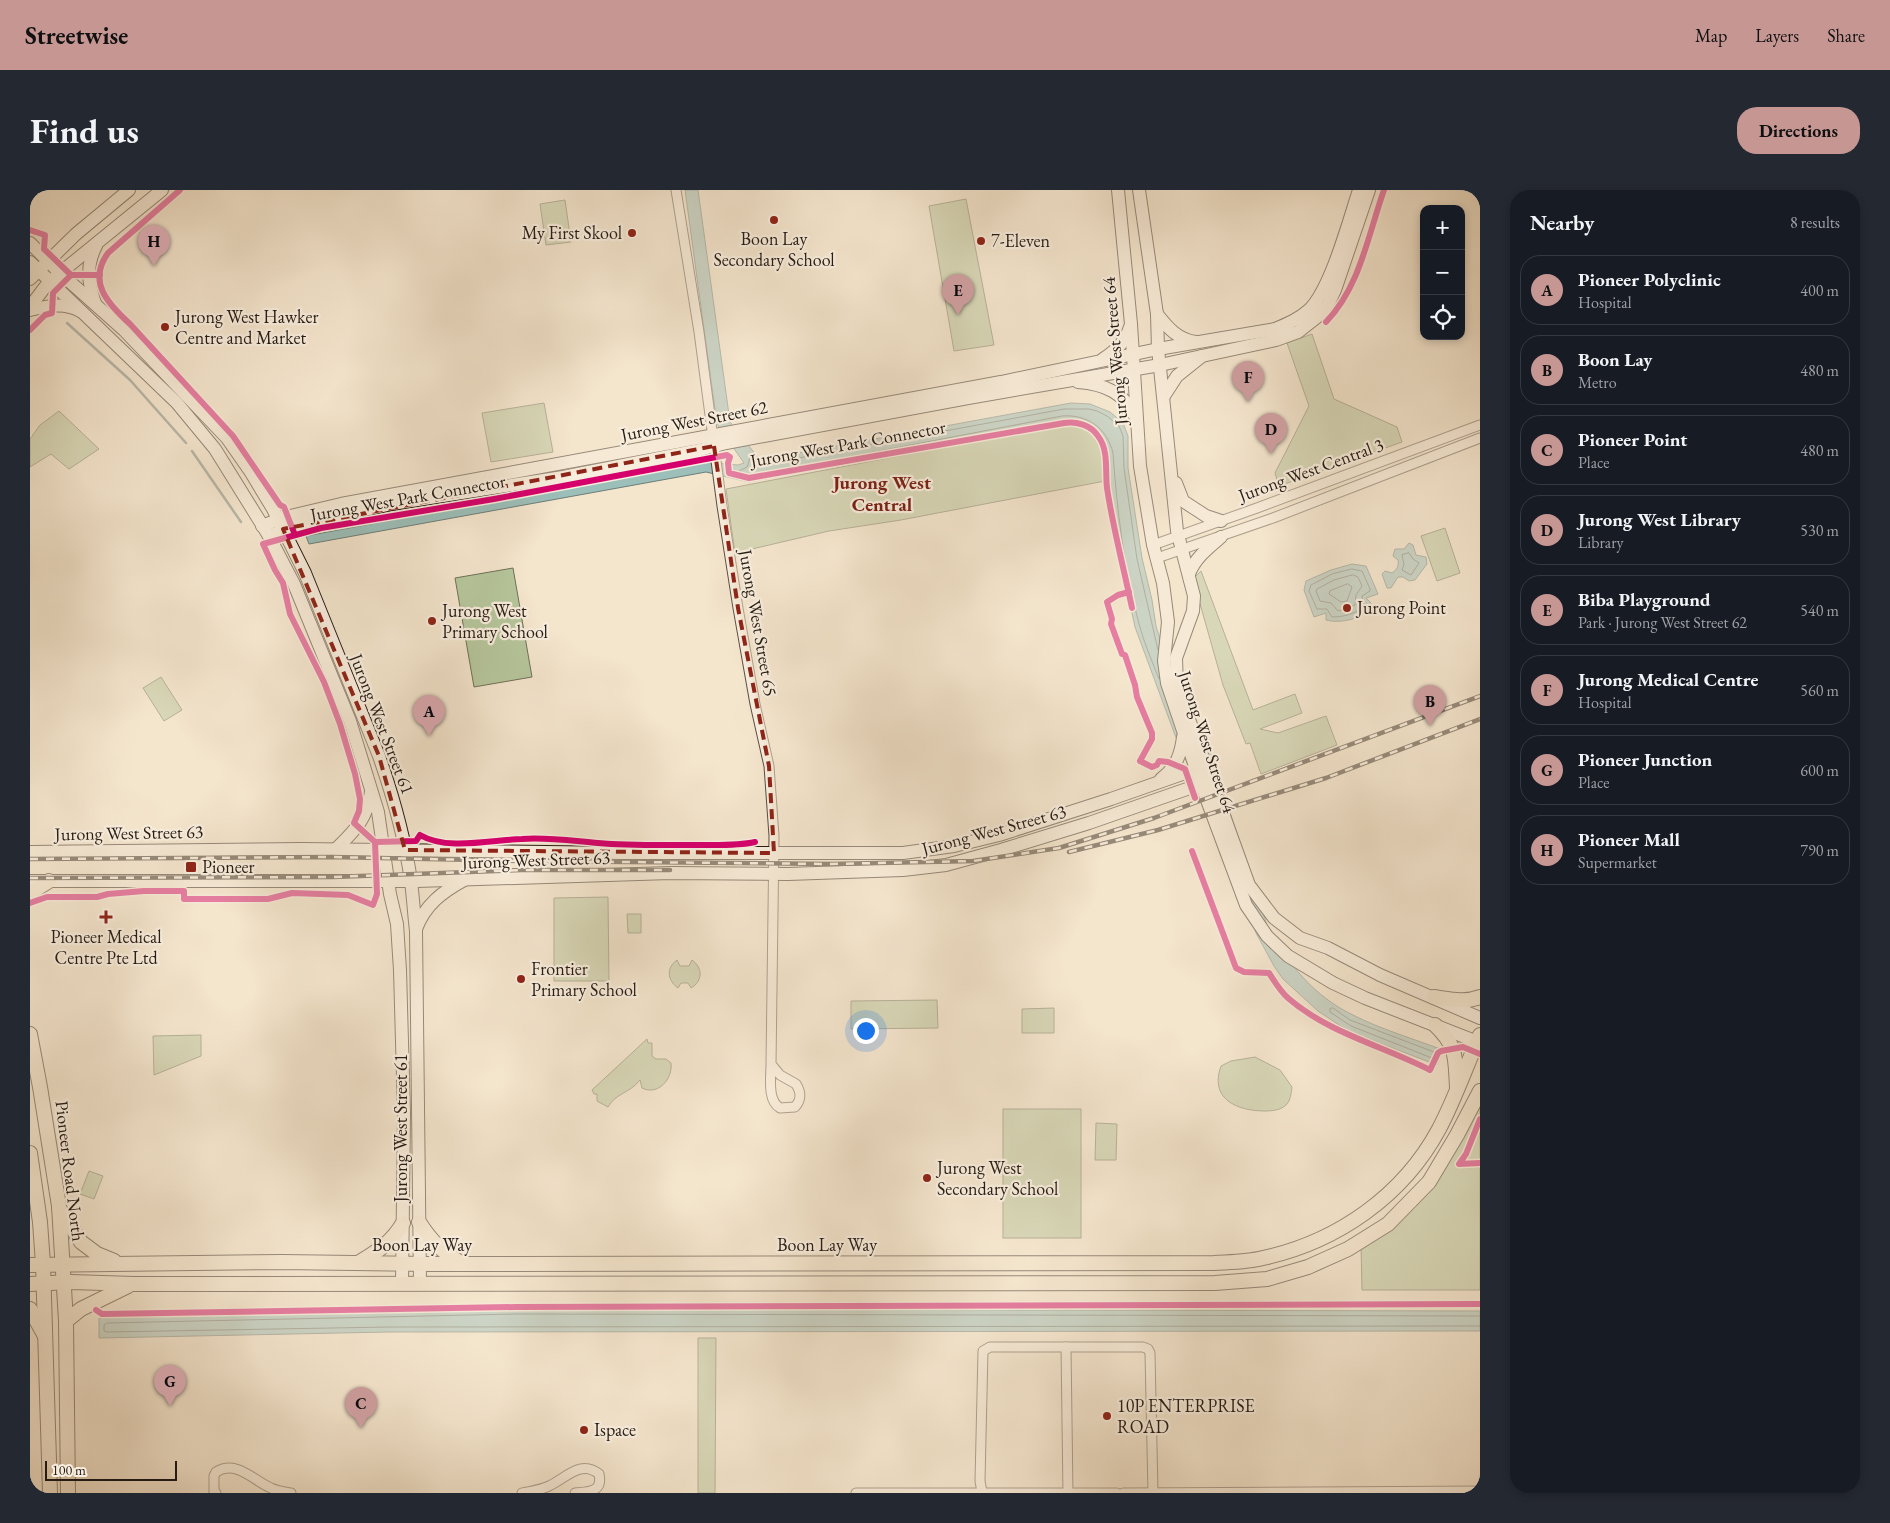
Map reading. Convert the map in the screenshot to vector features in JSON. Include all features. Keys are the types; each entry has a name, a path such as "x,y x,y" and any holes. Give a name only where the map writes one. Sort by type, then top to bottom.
{"main road":[{"path":"30,893 49,881"},
{"path":"1434,998 1460,1000 1480,997"},
{"path":"1435,1025 1448,1037 1453,1049 1457,1088"},
{"name":"Pioneer Road North","path":"30,1034 59,1206 66,1321 68,1493"},
{"name":"Boon Lay Way","path":"37,1264 282,1262 357,1264 1214,1263 1262,1258 1296,1249 1336,1231 1373,1208 1408,1175 1439,1128 1479,1040"},
{"path":"37,1284 63,1282 134,1284 1215,1283 1267,1279 1308,1268 1348,1249 1388,1224 1429,1182 1480,1092"},
{"name":"Pioneer Road North","path":"30,1153 40,1222 37,1284 47,1339 50,1493"},
{"path":"59,1206 81,1242 97,1254 119,1263"},
{"path":"30,1232 40,1222"},
{"path":"419,1222 436,1245 449,1256 463,1264"},
{"path":"357,1264 388,1244 404,1223"},
{"path":"66,1321 81,1309 134,1284"},
{"path":"30,1309 47,1339"}],"street":[{"path":"33,271 129,190"},
{"path":"30,308 56,277 162,190"},
{"name":"Jurong West Street 65","path":"676,190 738,608 770,766 774,853 771,1064 771,1087 773,1102 780,1108 785,1109 794,1106 799,1102 800,1096 796,1084 780,1075 771,1064"},
{"name":"Jurong West Street 64","path":"1118,190 1131,324 1140,466 1153,545 1163,583 1168,622 1164,662 1167,683 1183,733 1201,767"},
{"name":"Jurong West Street 64","path":"1139,190 1157,314 1158,349 1178,536 1194,596 1193,611 1176,658 1177,686 1205,782 1246,905 1267,936 1288,956 1333,983 1365,998 1479,1040"},
{"path":"1164,396 1177,376 1202,349 1275,329 1293,322 1308,310 1318,299 1326,284 1359,190"},
{"path":"1157,314 1180,337 1202,349 1276,340 1298,332 1318,317 1328,305 1335,290 1369,190"},
{"path":"30,239 48,246 59,245 76,234"},
{"path":"30,243 48,260 56,277"},
{"path":"95,303 90,290 89,264 97,244"},
{"path":"33,271 56,277"},
{"name":"Jurong West Street 61","path":"56,277 95,303 124,330 227,438 265,494 305,574 380,756 405,850 411,880 416,931 420,1283"},
{"name":"Jurong West Street 61","path":"56,277 86,315 177,403 204,434 229,470 266,531 294,584 350,721 378,812 396,924 400,970 404,1114 402,1283"},
{"path":"30,308 70,306 86,315"},
{"path":"1096,362 1106,358 1120,345 1127,337 1131,324"},
{"name":"Jurong West Street 62","path":"266,531 280,524 562,477 713,440 1158,349 1202,349"},
{"name":"Jurong West Street 62","path":"713,440 864,416 1160,364 1202,349"},
{"path":"1068,381 1088,383 1117,392 1128,404 1138,425"},
{"name":"Jurong West Central 3","path":"1153,545 1480,425"},
{"name":"Jurong West Central 3","path":"1157,558 1222,537 1480,438"},
{"path":"1170,472 1184,501 1206,516 1221,521"},
{"path":"1189,574 1191,567 1200,556 1222,537"},
{"path":"1150,786 1170,772 1175,765 1182,749 1183,733"},
{"name":"Jurong West Street 63","path":"30,852 118,850 405,850 903,853 954,846 999,835 1150,786 1201,767"},
{"name":"Jurong West Street 64","path":"1205,782 1249,885 1274,918 1300,938 1328,948 1380,975 1480,1018"},
{"name":"Jurong West Street 63","path":"30,881 389,881 670,873 774,875 903,870 946,865 1001,850 1089,823 1205,782"},
{"path":"335,850 358,827 368,806 372,789"},
{"path":"416,931 420,919 429,904 444,892 466,879"},
{"path":"982,1492 980,1481 983,1351 990,1347 1143,1347 1148,1349 1150,1353 1153,1493"},
{"path":"1066,1347 1068,1493"},
{"path":"216,1493 214,1493 214,1476 216,1472 226,1468 244,1472 272,1489 291,1493"},
{"path":"522,1493 550,1486 580,1469 593,1469 599,1474 600,1485 597,1489 591,1492 575,1493"},
{"path":"1123,1493 1480,1491"},
{"path":"856,1493 1117,1493"}],"highlighted area":[{"path":"714,446 738,608 769,766 774,853 405,850 379,756 283,529"}],"green space":[{"path":"966,199 994,345 954,351 929,206"},
{"path":"565,200 571,242 546,245 540,204"},
{"path":"1312,334 1334,399 1397,427 1402,442 1279,486 1275,473 1309,406 1287,343"},
{"path":"544,403 553,452 491,462 482,413"},
{"path":"59,411 99,449 69,469 51,454 30,467 30,439 40,425"},
{"path":"1071,423 1081,425 1097,435 1104,463 1105,481 901,520 829,531 735,553 726,489"},
{"path":"1445,528 1460,573 1437,581 1421,536"},
{"path":"513,568 532,677 474,687 455,578"},
{"path":"1201,571 1253,710 1295,694 1302,713 1260,729 1278,733 1326,716 1337,745 1261,774 1250,743 1246,744 1223,685 1193,579"},
{"path":"161,677 182,710 164,721 143,688"},
{"path":"608,897 609,981 554,981 554,898"},
{"path":"627,914 641,914 641,933 628,933"},
{"path":"677,960 680,966 689,966 692,960 700,971 698,982 691,988 688,983 681,983 678,988 670,978 671,967"},
{"path":"937,1000 938,1028 851,1029 851,1001"},
{"path":"1054,1008 1054,1033 1022,1033 1022,1009"},
{"path":"201,1035 201,1056 154,1075 153,1036"},
{"path":"647,1039 648,1043 652,1043 652,1056 656,1059 666,1059 671,1063 670,1075 667,1080 659,1088 648,1090 642,1088 640,1080 632,1088 611,1102 608,1107 597,1101 597,1094 594,1094 592,1090"},
{"path":"1255,1057 1280,1070 1292,1087 1289,1101 1282,1108 1265,1111 1245,1109 1228,1101 1222,1095 1218,1077 1221,1066 1231,1061"},
{"path":"1480,1102 1480,1290 1362,1290 1361,1246 1392,1227"},
{"path":"1003,1109 1081,1109 1081,1238 1003,1238"},
{"path":"1096,1123 1117,1124 1116,1160 1095,1160"},
{"path":"89,1171 103,1176 94,1199 80,1194"},
{"path":"698,1338 716,1338 715,1493 698,1493"}],"water":[{"path":"685,190 698,190 730,422 760,460 1071,403 1090,404 1110,412 1123,423 1128,436 1128,468 1142,558 1156,626 1194,728 1203,730 1268,928 1294,967 1326,999 1363,1020 1443,1050 1437,1065 1348,1031 1318,1011 1283,979 1274,966 1256,933 1214,825 1175,735 1135,627 1115,533 1108,453 1102,438 1085,424 1062,421 749,482 706,472 309,544 306,536 703,462 738,465 744,463 717,424"},
{"path":"1409,543 1413,545 1416,555 1426,557 1427,564 1415,580 1409,581 1403,577 1398,577 1391,588 1387,588 1382,574 1385,571 1392,573 1395,571 1398,566 1398,560 1393,556 1395,549 1404,549"},
{"path":"1352,564 1366,566 1378,594 1366,598 1371,603 1368,608 1359,616 1345,621 1326,620 1326,613 1314,617 1304,590 1306,581 1331,570"},
{"path":"516,1309 1480,1311 1480,1331 388,1332 99,1338 99,1318"}],"waterway":[{"path":"67,323 130,380 186,443"},
{"path":"192,451 241,522"}],"railway":[{"path":"30,859 332,857 832,864 973,861 1059,848 1154,818 1480,696"},
{"path":"1069,852 1158,830 1326,778 1480,719"},
{"path":"30,878 333,877 522,870 670,870"}],"cycle path":[{"path":"180,190 108,253 99,274 100,283 103,292 114,309 233,436 280,505 284,507 295,535"},
{"path":"1326,322 1338,308 1355,277 1384,190"},
{"path":"30,230 45,235 44,249 71,275 100,275"},
{"path":"30,330 45,315 52,313 53,293 71,275"},
{"name":"Jurong West Park Connector","path":"30,903 47,897 97,897 108,894 144,891 184,891 184,899 268,899 292,893 348,895 373,905 377,894 375,842 354,823 359,811 360,799 355,774 340,724 324,682 290,614 283,583 263,544 321,528 494,499 727,455 730,457 728,463 729,473 749,478 1064,423 1073,423 1083,425 1095,432 1104,448 1109,503 1132,608"},
{"path":"1129,592 1118,595 1107,602 1112,619 1111,624 1122,654 1125,655 1137,697 1152,733 1152,739 1140,761 1152,767 1157,765 1159,761 1168,762 1185,769 1195,798"},
{"path":"375,842 416,841 420,835 431,840 456,844 531,839 635,845 727,845 755,842"},
{"path":"1192,851 1236,968 1244,972 1269,973 1288,998 1320,1021 1430,1070 1438,1053 1441,1051 1463,1047 1480,1054"},
{"path":"1480,1119 1466,1154 1459,1164 1480,1163"},
{"path":"96,1310 102,1314 516,1307 1480,1304"}],"place":[{"name":"Boon Lay Secondary School","path":"774,220"},
{"name":"My First Skool","path":"632,233"},
{"name":"7-Eleven","path":"981,241"},
{"name":"Pioneer Mall","path":"154,266"},
{"name":"Biba Playground","path":"958,315"},
{"name":"Jurong West Hawker Centre and Market","path":"165,327"},
{"name":"Jurong Medical Centre","path":"1248,402"},
{"name":"Jurong West Library","path":"1271,454"},
{"name":"Jurong Point","path":"1347,608"},
{"name":"Jurong West Primary School","path":"432,621"},
{"name":"Boon Lay","path":"1430,726"},
{"name":"Pioneer Polyclinic","path":"429,736"},
{"name":"Pioneer","path":"191,867"},
{"name":"Pioneer Medical Centre Pte Ltd","path":"106,917"},
{"name":"Frontier Primary School","path":"521,979"},
{"name":"Jurong West Secondary School","path":"927,1178"},
{"name":"Pioneer Junction","path":"170,1406"},
{"name":"10P ENTERPRISE ROAD","path":"1107,1416"},
{"name":"Pioneer Point","path":"361,1428"},
{"name":"Ispace","path":"584,1430"}],"district":[{"name":"Jurong West Central","path":"882,493"}]}
